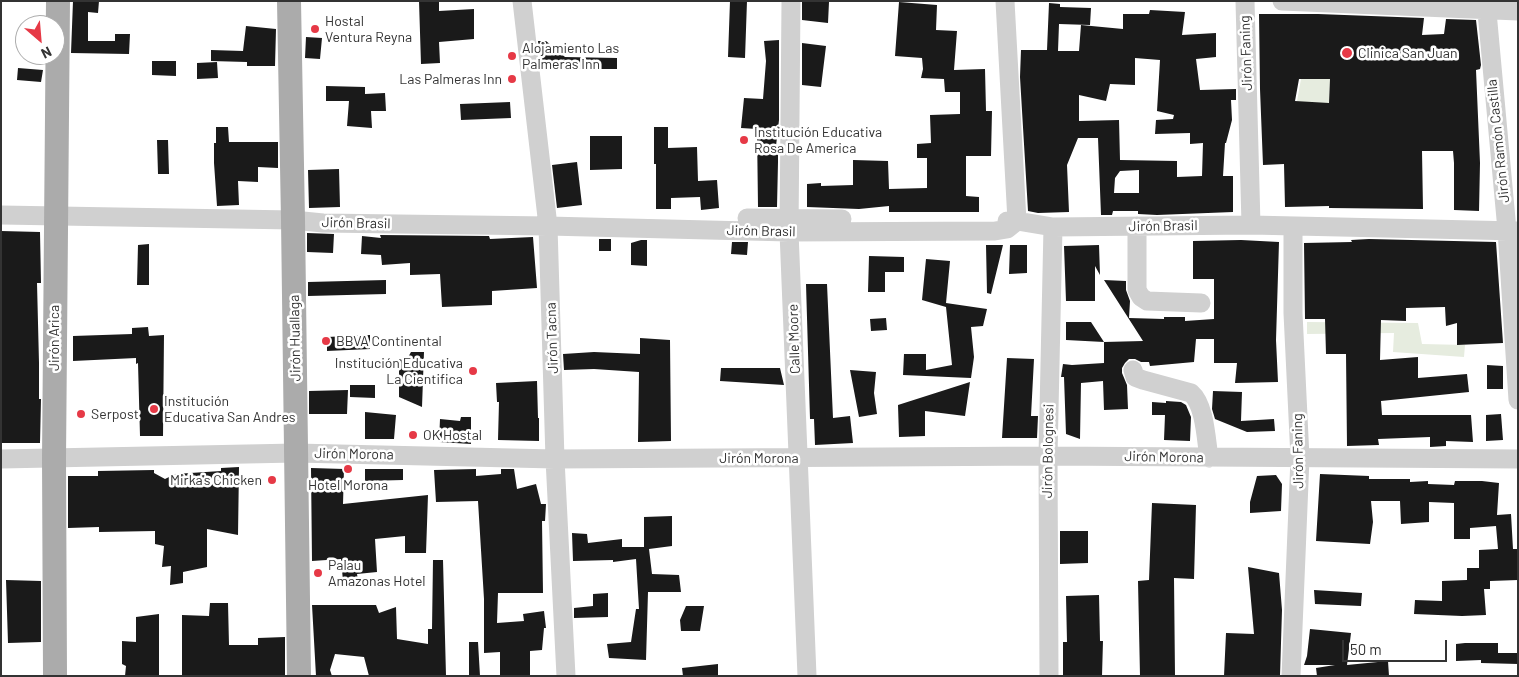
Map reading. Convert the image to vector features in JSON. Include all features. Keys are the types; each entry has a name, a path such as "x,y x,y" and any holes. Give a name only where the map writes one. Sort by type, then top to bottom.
{"main road":[{"name":"Jirón Arica","path":"55,676 55,216 58,1"},
{"name":"Jirón Huallaga","path":"289,1 294,220 299,676"}],"street":[{"name":"Jirón Tacna","path":"522,1 548,223 555,459 566,676"},
{"name":"Calle Moore","path":"791,1 790,225 807,676"},
{"path":"1005,1 1017,221"},
{"name":"Jirón Faning","path":"1245,1 1251,225"},
{"path":"1282,1 1485,5 1518,11"},
{"name":"Jirón Ramón Castilla","path":"1485,5 1512,230 1518,400"},
{"path":"1,215 294,220"},
{"name":"Jirón Brasil","path":"294,220 324,216 548,223 790,225 1017,221 1053,227 1251,225 1512,230"},
{"path":"1137,226 1138,290 1141,297 1147,301 1201,303"},
{"name":"Jirón Faning","path":"1291,676 1300,458 1293,313 1293,226"},
{"name":"Jirón Bolognesi","path":"1049,676 1048,456 1053,227"},
{"path":"1133,370 1135,377 1192,393 1196,397 1201,412 1209,458"},
{"name":"Jirón Morona","path":"1,459 296,453 555,459 1048,456 1518,459"}],"shaded area":[{"path":"1301,79 1330,79 1329,117 1297,101"},
{"path":"1307,322 1418,323 1422,344 1465,345 1464,357 1393,352 1394,333 1307,334"}],"building":[{"path":"73,1 99,1 98,13 88,12 88,41 115,41 115,34 130,34 129,54 71,53"},
{"path":"419,1 439,1 439,11 474,9 474,39 439,42 440,63 421,64"},
{"path":"730,1 747,1 745,58 728,57"},
{"path":"802,1 829,2 828,23 802,20"},
{"path":"899,2 937,5 936,30 957,31 954,70 985,69 986,111 992,111 991,156 966,156 966,196 979,197 979,212 889,212 889,206 859,209 807,207 807,184 821,183 821,186 853,185 853,160 888,161 889,189 927,188 927,158 917,158 917,144 931,143 930,115 960,114 960,92 945,92 944,79 921,78 923,69 922,58 895,56"},
{"path":"1049,3 1060,4 1060,7 1091,8 1090,25 1059,24 1058,51 1079,51 1081,25 1123,29 1123,14 1149,14 1150,10 1185,12 1182,35 1216,33 1216,57 1196,59 1200,90 1236,89 1236,100 1231,100 1232,120 1225,143 1223,176 1233,176 1233,212 1157,215 1138,214 1138,211 1113,211 1112,215 1101,215 1098,138 1078,138 1067,165 1069,212 1038,213 1028,211 1020,77 1021,50 1047,50","holes":["1135,58 1160,60 1157,111 1174,115 1173,119 1156,120 1155,134 1190,133 1190,144 1203,143 1202,176 1177,177 1177,161 1120,160 1119,120 1079,121 1079,95 1106,101 1110,84 1135,85","1139,170 1139,193 1114,193 1115,178 1120,171"]},
{"path":"1259,14 1424,18 1422,35 1444,34 1446,19 1476,20 1481,65 1480,69 1476,70 1480,163 1479,211 1454,210 1453,151 1422,151 1423,209 1329,208 1329,206 1285,207 1284,164 1263,165","holes":["1299,79 1330,79 1329,103 1295,101"]},
{"path":"246,26 276,29 275,66 247,66 247,62 211,61 211,50 243,51"},
{"path":"306,37 322,38 320,59 305,58"},
{"path":"779,40 779,120 776,146 778,146 777,207 758,207 757,129 741,128 744,98 763,99 766,61 764,41"},
{"path":"538,41 546,41 565,57 617,58 617,69 541,67"},
{"path":"802,43 826,46 821,87 802,85"},
{"path":"152,61 176,61 176,76 152,75"},
{"path":"217,62 218,78 197,79 197,63"},
{"path":"18,68 43,70 41,82 17,80"},
{"path":"326,86 365,87 365,94 385,93 386,111 371,111 372,128 347,126 349,101 326,101"},
{"path":"510,102 511,118 461,120 460,104"},
{"path":"216,127 228,127 229,142 278,142 278,168 258,167 258,182 238,181 239,205 217,206 214,163"},
{"path":"654,127 668,127 668,148 697,147 698,181 717,180 719,208 701,210 700,197 671,198 671,209 656,209"},
{"path":"590,136 622,136 622,169 590,170"},
{"path":"157,140 168,140 169,174 158,174"},
{"path":"577,162 582,205 557,208 552,165"},
{"path":"339,169 340,207 309,208 308,170"},
{"path":"1,231 40,232 41,283 37,283 39,399 41,399 40,443 1,443"},
{"path":"307,233 334,234 333,253 307,252"},
{"path":"380,235 489,236 490,239 533,237 537,288 492,291 492,305 442,307 440,274 410,275 410,263 382,265 381,255 361,254 362,236 381,238"},
{"path":"599,239 611,239 611,251 599,251"},
{"path":"647,240 647,266 631,265 631,243"},
{"path":"1241,240 1279,242 1276,340 1278,382 1235,383 1237,363 1214,363 1214,339 1196,339 1194,362 1150,366 1149,362 1129,359 1125,363 1122,373 1127,385 1128,409 1104,410 1103,381 1081,383 1080,439 1066,434 1064,377 1061,377 1063,364 1104,363 1104,342 1143,341 1104,280 1126,281 1126,290 1130,301 1129,318 1164,319 1164,317 1185,317 1185,321 1214,319 1214,279 1193,279 1193,241"},
{"path":"1351,240 1496,242 1503,343 1457,345 1457,323 1446,326 1445,307 1406,308 1406,321 1381,320 1380,360 1418,357 1418,378 1467,374 1469,392 1381,401 1382,415 1471,415 1473,442 1446,441 1446,446 1430,447 1430,437 1378,439 1379,445 1347,446 1346,354 1326,354 1325,319 1305,319 1304,243 1352,242"},
{"path":"732,242 748,242 747,255 731,254"},
{"path":"149,244 149,285 137,285 138,245"},
{"path":"986,245 1003,245 991,294 987,293"},
{"path":"1010,245 1027,245 1027,273 1009,274"},
{"path":"1099,245 1100,275 1095,266 1095,301 1066,301 1064,246"},
{"path":"869,256 904,257 904,272 885,272 885,292 868,292"},
{"path":"926,259 950,261 946,303 987,309 983,326 971,327 974,357 971,378 903,375 904,354 926,354 926,370 952,365 946,307 922,300"},
{"path":"386,280 386,294 308,296 308,282"},
{"path":"806,284 827,284 833,418 850,416 853,443 815,445 814,419 810,419"},
{"path":"886,318 887,330 871,331 870,319"},
{"path":"1066,322 1091,322 1104,342 1066,340"},
{"path":"148,327 149,336 164,335 163,436 140,436 138,363 136,364 136,358 73,361 73,336 132,334 132,328"},
{"path":"370,335 370,349 327,351 327,337"},
{"path":"640,338 670,340 671,441 638,442 639,372 594,369 564,370 563,354 594,352 640,354"},
{"path":"411,352 424,352 422,407 399,397 399,359 406,361"},
{"path":"1007,358 1034,359 1031,416 1038,416 1037,438 1002,438"},
{"path":"1487,365 1503,366 1503,389 1487,389"},
{"path":"721,368 780,368 784,385 720,381"},
{"path":"850,370 876,372 874,393 877,414 859,417"},
{"path":"537,381 539,441 498,440 499,402 497,402 496,383"},
{"path":"970,382 965,416 925,411 925,436 899,437 898,405"},
{"path":"350,385 375,385 375,398 350,397"},
{"path":"348,390 347,414 309,414 309,391"},
{"path":"1213,391 1242,392 1241,421 1274,419 1275,431 1247,432 1215,419 1212,409"},
{"path":"1166,401 1181,402 1186,405 1191,417 1190,441 1164,440 1165,415 1152,415 1152,402 1166,403"},
{"path":"365,412 396,415 394,439 365,439"},
{"path":"1501,414 1503,440 1486,441 1486,415"},
{"path":"461,417 471,417 471,444 439,442 440,419 460,421"},
{"path":"239,467 238,535 207,529 207,567 183,572 183,583 170,585 171,566 162,567 164,546 155,544 155,531 99,532 99,527 68,528 68,476 98,476 98,471 154,470 154,473 165,479 175,474 221,471 221,468"},
{"path":"311,468 344,469 343,504 428,495 426,553 405,553 405,536 375,539 377,572 357,574 358,580 343,581 341,559 312,561"},
{"path":"365,469 403,469 403,480 365,481"},
{"path":"476,469 476,476 501,474 501,469 514,469 517,489 536,484 541,504 546,504 545,521 542,521 543,593 498,593 497,623 524,621 523,614 544,611 546,628 544,628 542,650 530,651 530,676 500,676 500,652 484,653 484,599 478,501 436,502 434,470"},
{"path":"1320,474 1369,476 1369,479 1410,479 1410,482 1428,481 1428,484 1454,485 1455,481 1499,483 1497,515 1511,514 1513,549 1518,549 1518,580 1490,581 1490,589 1484,589 1486,615 1414,614 1415,600 1442,601 1442,581 1467,580 1467,568 1479,568 1479,550 1498,549 1496,526 1470,528 1470,539 1454,539 1454,503 1429,502 1429,522 1401,524 1400,501 1371,501 1373,522 1370,544 1316,541"},
{"path":"1276,475 1282,484 1281,511 1250,513 1250,502 1257,476"},
{"path":"1152,503 1196,505 1194,579 1174,578 1175,676 1140,676 1138,581 1149,580"},
{"path":"672,516 672,546 649,549 652,574 679,575 681,592 648,592 646,660 609,658 607,644 631,642 636,609 639,609 636,559 613,562 613,560 573,561 572,533 587,534 588,543 622,539 622,547 644,547 644,517"},
{"path":"1060,531 1088,531 1088,563 1060,564"},
{"path":"433,560 443,560 446,676 369,676 364,657 335,654 330,670 332,676 316,676 312,605 376,605 379,613 396,607 397,639 428,644 428,629 432,629"},
{"path":"1248,567 1279,573 1282,610 1280,676 1224,676 1226,633 1254,634"},
{"path":"6,580 41,581 41,642 8,643"},
{"path":"1314,590 1362,593 1361,606 1315,604"},
{"path":"608,593 608,617 574,618 574,608 593,606 593,594"},
{"path":"1099,595 1100,641 1103,641 1102,676 1063,676 1063,642 1067,642 1066,596"},
{"path":"210,603 228,603 229,645 258,645 258,638 285,637 285,676 182,676 182,615 209,616"},
{"path":"686,606 704,606 700,631 681,631 680,620"},
{"path":"159,614 159,676 125,676 126,666 122,664 122,641 136,642 136,617"},
{"path":"1310,629 1351,633 1347,665 1388,661 1389,676 1317,676 1316,668 1335,665 1304,665"},
{"path":"469,642 478,642 480,676 469,676"},
{"path":"1498,643 1498,653 1518,653 1518,664 1481,663 1481,660 1456,661 1456,644"},
{"path":"718,664 718,676 683,676 682,668"}],"place":[{"name":"Hostal Ventura Reyna","path":"315,29"},
{"name":"Clinica San Juan","path":"1347,53"},
{"name":"Alojamiento Las Palmeras Inn","path":"512,56"},
{"name":"Las Palmeras Inn","path":"512,79"},
{"name":"Institución Educativa Rosa De America","path":"744,140"},
{"name":"BBVA Continental","path":"326,341"},
{"name":"Institución Educativa La Cientifica","path":"473,371"},
{"name":"Institución Educativa San Andres","path":"154,409"},
{"name":"Serpost","path":"81,414"},
{"name":"OK Hostal","path":"413,435"},
{"name":"Hotel Morona","path":"348,469"},
{"name":"Mirka's Chicken","path":"272,480"},
{"name":"Palau Amazonas Hotel","path":"318,573"}]}
